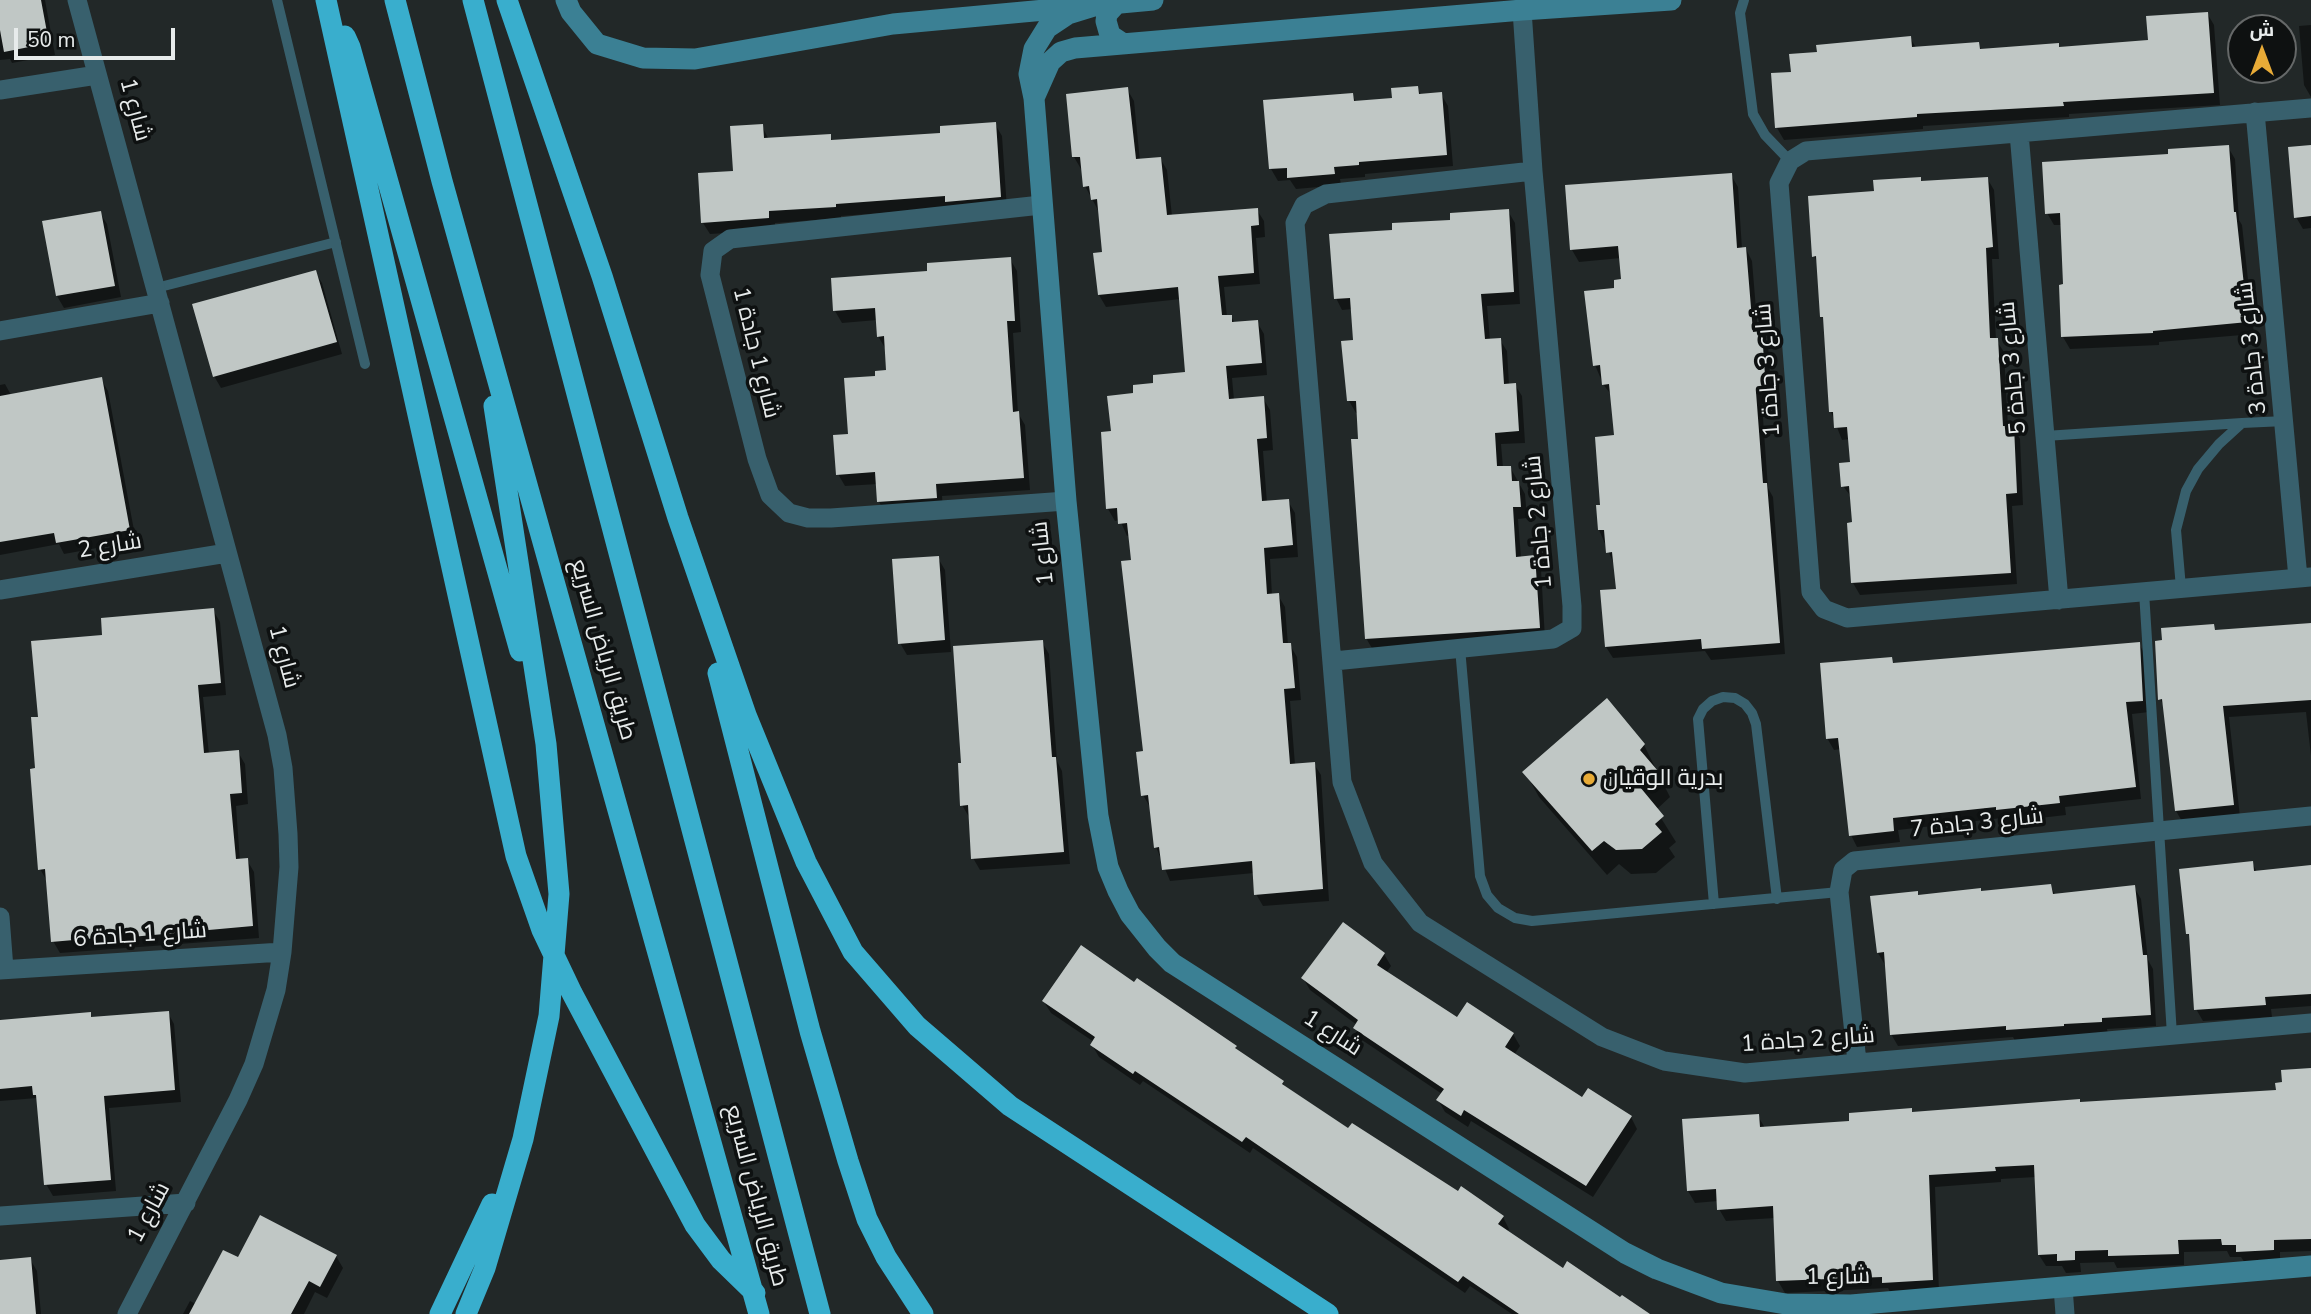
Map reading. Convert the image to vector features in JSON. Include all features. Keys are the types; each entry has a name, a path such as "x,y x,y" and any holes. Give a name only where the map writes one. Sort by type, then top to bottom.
{"highway":[{"path":"327,0 350,47 546,744"},
{"path":"327,0 516,856 542,930 572,993 695,1225 720,1260 755,1293"},
{"name":"طريق الرياض السريع","path":"395,0 442,181 760,1314"},
{"name":"طريق الرياض السريع","path":"473,0 820,1314"},
{"path":"507,0 613,310 678,519 746,715 806,862 853,953 917,1026 1010,1106 1328,1314"},
{"path":"442,181 494,405 546,744 559,894 549,1016 523,1139 485,1268 466,1314"},
{"path":"678,519 810,1031 867,1219 886,1257 923,1314"},
{"path":"440,1314 523,1139"}],"street":[{"name":"شارع 1","path":"77,0 277,735 287,801 289,867 282,952 276,990 254,1064 186,1203 127,1314"},
{"path":"566,0 597,44 643,58 695,59 893,24 1153,0"},
{"path":"1118,3 1107,14 1106,21 1110,35 1122,43 1670,0"},
{"name":"شارع 1","path":"1094,6 1068,14 1047,28 1034,50 1029,74 1034,98 1066,501 1101,842 1108,867 1130,914 1157,948 1172,963 1625,1252 1690,1283 1753,1300 1851,1306 2311,1266"},
{"name":"شارع 2 جادة 1","path":"1334,661 1553,639 1572,628 1522,10"},
{"name":"شارع 1","path":"1034,98 1051,62 1061,52 1122,43"},
{"path":"0,90 97,75"},
{"path":"1790,160 1806,151 2311,108"},
{"name":"شارع 3 جادة 3","path":"2255,112 2285,421 2305,578"},
{"name":"شارع 3 جادة 5","path":"2019,133 2059,600"},
{"name":"شارع 3 جادة 1","path":"1790,160 1779,183 1811,592 1824,609 1847,618 2305,578"},
{"name":"شارع 2 جادة 1","path":"1533,171 1326,194 1304,205 1295,223 1334,661 1342,782 1373,863 1420,923 1602,1037 1664,1061 1745,1073 2311,1023"},
{"name":"شارع 1 جادة 1","path":"1041,205 730,239 713,251 710,275 757,459 770,495 789,513 808,518 831,518 1066,501"},
{"path":"0,331 158,295"},
{"name":"شارع 2","path":"0,590 227,553"},
{"name":"شارع 3 جادة 7","path":"1839,892 1843,870 1854,861 2311,816"},
{"path":"1839,892 1857,1062"},
{"path":"0,917 2,970"},
{"name":"شارع 1 جادة 6","path":"2,970 282,952"},
{"path":"0,1216 186,1203"},
{"path":"2063,1287 2065,1314"}],"lane":[{"path":"276,0 365,364"},
{"path":"1744,0 1740,13 1753,114 1765,135 1790,160"},
{"path":"158,295 336,242"},
{"path":"2045,436 2285,421"},
{"path":"2181,589 2176,530 2186,491 2219,444 2242,423"},
{"path":"2144,592 2172,1035"},
{"path":"1460,648 1480,876 1487,895 1498,908 1515,918 1532,921 1839,892"},
{"path":"1714,904 1698,719 1703,709 1712,701 1723,697 1735,698 1745,704 1756,724 1777,899"}],"building":[{"path":"0,0 41,0 49,43 4,52 0,30"},
{"path":"2208,12 2214,93 2063,102 2064,106 1917,114 1917,117 1775,128 1771,73 1791,72 1789,54 1817,52 1816,45 1911,36 1912,47 1979,42 1980,49 2059,43 2059,47 2148,40 2146,16"},
{"path":"1418,86 1419,94 1442,92 1447,155 1359,162 1359,165 1334,167 1335,174 1287,178 1287,168 1269,169 1263,100 1353,93 1354,101 1392,98 1391,88"},
{"path":"1128,87 1136,159 1161,157 1167,215 1258,208 1259,225 1251,226 1254,273 1218,276 1222,315 1232,315 1232,322 1258,320 1262,363 1226,366 1229,399 1264,396 1267,438 1257,439 1262,501 1289,499 1293,545 1264,548 1267,594 1279,593 1283,643 1291,643 1295,688 1284,689 1290,764 1315,762 1323,889 1254,895 1252,861 1162,870 1159,847 1154,848 1148,795 1141,796 1136,752 1143,751 1121,561 1131,560 1127,523 1118,524 1117,508 1106,509 1101,432 1111,431 1107,396 1133,393 1133,385 1153,383 1153,375 1185,372 1178,287 1098,295 1093,253 1102,252 1097,199 1091,200 1089,186 1083,187 1080,157 1072,157 1066,94"},
{"path":"996,122 1001,197 945,202 945,196 836,204 836,207 769,211 769,218 701,223 698,173 733,171 730,126 763,124 764,138 831,134 831,140 940,133 940,126"},
{"path":"2229,145 2234,212 2248,322 2153,333 2061,337 2059,285 2063,284 2060,213 2045,214 2042,162 2168,154 2168,149"},
{"path":"2311,145 2311,216 2294,218 2288,147"},
{"path":"1732,173 1737,248 1746,247 1753,332 1762,331 1766,391 1756,392 1763,483 1767,483 1780,643 1702,649 1701,639 1605,647 1600,590 1616,589 1612,552 1606,553 1604,530 1598,530 1596,505 1600,505 1595,437 1614,435 1609,384 1602,385 1600,365 1593,366 1584,291 1614,288 1614,280 1621,279 1618,246 1570,250 1565,185"},
{"path":"1921,177 1921,181 1988,177 1993,247 1986,248 1990,338 1998,338 2003,426 2014,426 2017,493 2006,494 2011,573 1851,583 1847,523 1852,522 1849,486 1841,487 1839,463 1850,462 1847,427 1834,428 1833,412 1829,412 1823,317 1820,317 1816,256 1812,257 1808,196 1874,191 1873,180"},
{"path":"1509,209 1514,292 1481,294 1485,339 1501,338 1504,384 1516,383 1519,431 1495,433 1497,466 1511,466 1512,481 1519,481 1521,507 1513,507 1516,557 1535,555 1540,628 1365,639 1351,439 1358,439 1356,401 1347,401 1341,341 1353,340 1350,298 1334,299 1329,234 1392,230 1392,223 1450,220 1450,213"},
{"path":"101,211 115,286 56,296 42,221"},
{"path":"1011,257 1015,321 1007,321 1013,412 1019,411 1024,478 936,484 937,498 877,502 875,472 836,475 833,435 848,434 844,378 875,376 875,371 886,370 884,336 877,337 875,308 833,311 831,278 927,271 927,263"},
{"path":"316,270 337,342 213,377 192,304"},
{"path":"102,377 130,530 56,543 54,533 0,542 0,396"},
{"path":"939,556 945,640 898,644 892,559"},
{"path":"214,608 221,683 198,685 204,753 239,750 242,793 230,794 236,859 248,858 253,926 51,942 45,869 38,870 30,769 35,768 31,717 38,717 31,641 102,635 101,618"},
{"path":"2311,623 2311,700 2223,706 2234,805 2175,811 2162,699 2158,700 2155,641 2162,640 2161,628 2214,624 2215,630"},
{"path":"1043,640 1052,757 1056,757 1064,852 971,859 968,805 960,806 958,763 961,763 953,646"},
{"path":"2140,642 2143,701 2126,702 2136,787 2059,796 2060,803 1893,818 1894,831 1849,836 1838,738 1826,739 1820,663 1892,657 1893,663"},
{"name":"بدرية الوقيان","path":"1607,698 1645,744 1640,750 1658,771 1640,787 1664,816 1655,824 1662,832 1642,849 1616,850 1604,841 1592,851 1522,772"},
{"path":"2253,861 2254,871 2311,865 2311,994 2265,997 2266,1005 2194,1010 2189,934 2186,934 2179,869"},
{"path":"2051,884 2053,894 2135,885 2143,955 2147,955 2151,1015 2102,1018 2102,1022 2064,1026 2006,1030 2006,1026 1890,1035 1884,952 1877,953 1870,896 1918,891 1918,895 1981,888 1981,891"},
{"path":"1343,922 1385,953 1377,965 1457,1017 1467,1002 1514,1033 1505,1047 1582,1097 1588,1088 1632,1116 1586,1186 1464,1110 1461,1116 1436,1100 1444,1089 1353,1028 1358,1020 1301,978"},
{"path":"1081,945 1134,982 1137,978 1237,1046 1235,1048 1284,1081 1282,1084 1348,1128 1352,1123 1458,1191 1461,1186 1504,1216 1498,1224 1563,1268 1567,1261 1650,1314 1519,1314 1463,1276 1458,1282 1246,1137 1242,1142 1135,1071 1133,1074 1090,1045 1095,1037 1042,1001"},
{"path":"169,1011 175,1090 104,1096 111,1180 44,1185 36,1095 33,1095 32,1086 0,1089 0,1020 91,1012 91,1017"},
{"path":"2311,1068 2311,1239 2274,1240 2274,1250 2236,1252 2236,1245 2222,1245 2221,1239 2178,1240 2179,1254 2108,1256 2108,1250 2075,1251 2075,1260 2057,1261 2057,1254 2038,1255 2034,1165 1995,1167 1996,1171 1929,1175 1933,1280 1882,1283 1882,1277 1776,1281 1773,1206 1717,1210 1716,1189 1687,1191 1682,1119 1759,1114 1760,1127 1849,1121 1849,1113 1912,1108 1912,1112 2080,1099 2080,1102 2276,1090 2275,1083 2282,1082 2281,1070"},
{"path":"260,1215 337,1255 320,1287 309,1281 291,1314 189,1314 223,1250 238,1257"},
{"path":"31,1257 36,1314 0,1314 0,1260"}],"place":[{"name":"بدرية الوقيان","path":"1589,779"}]}
